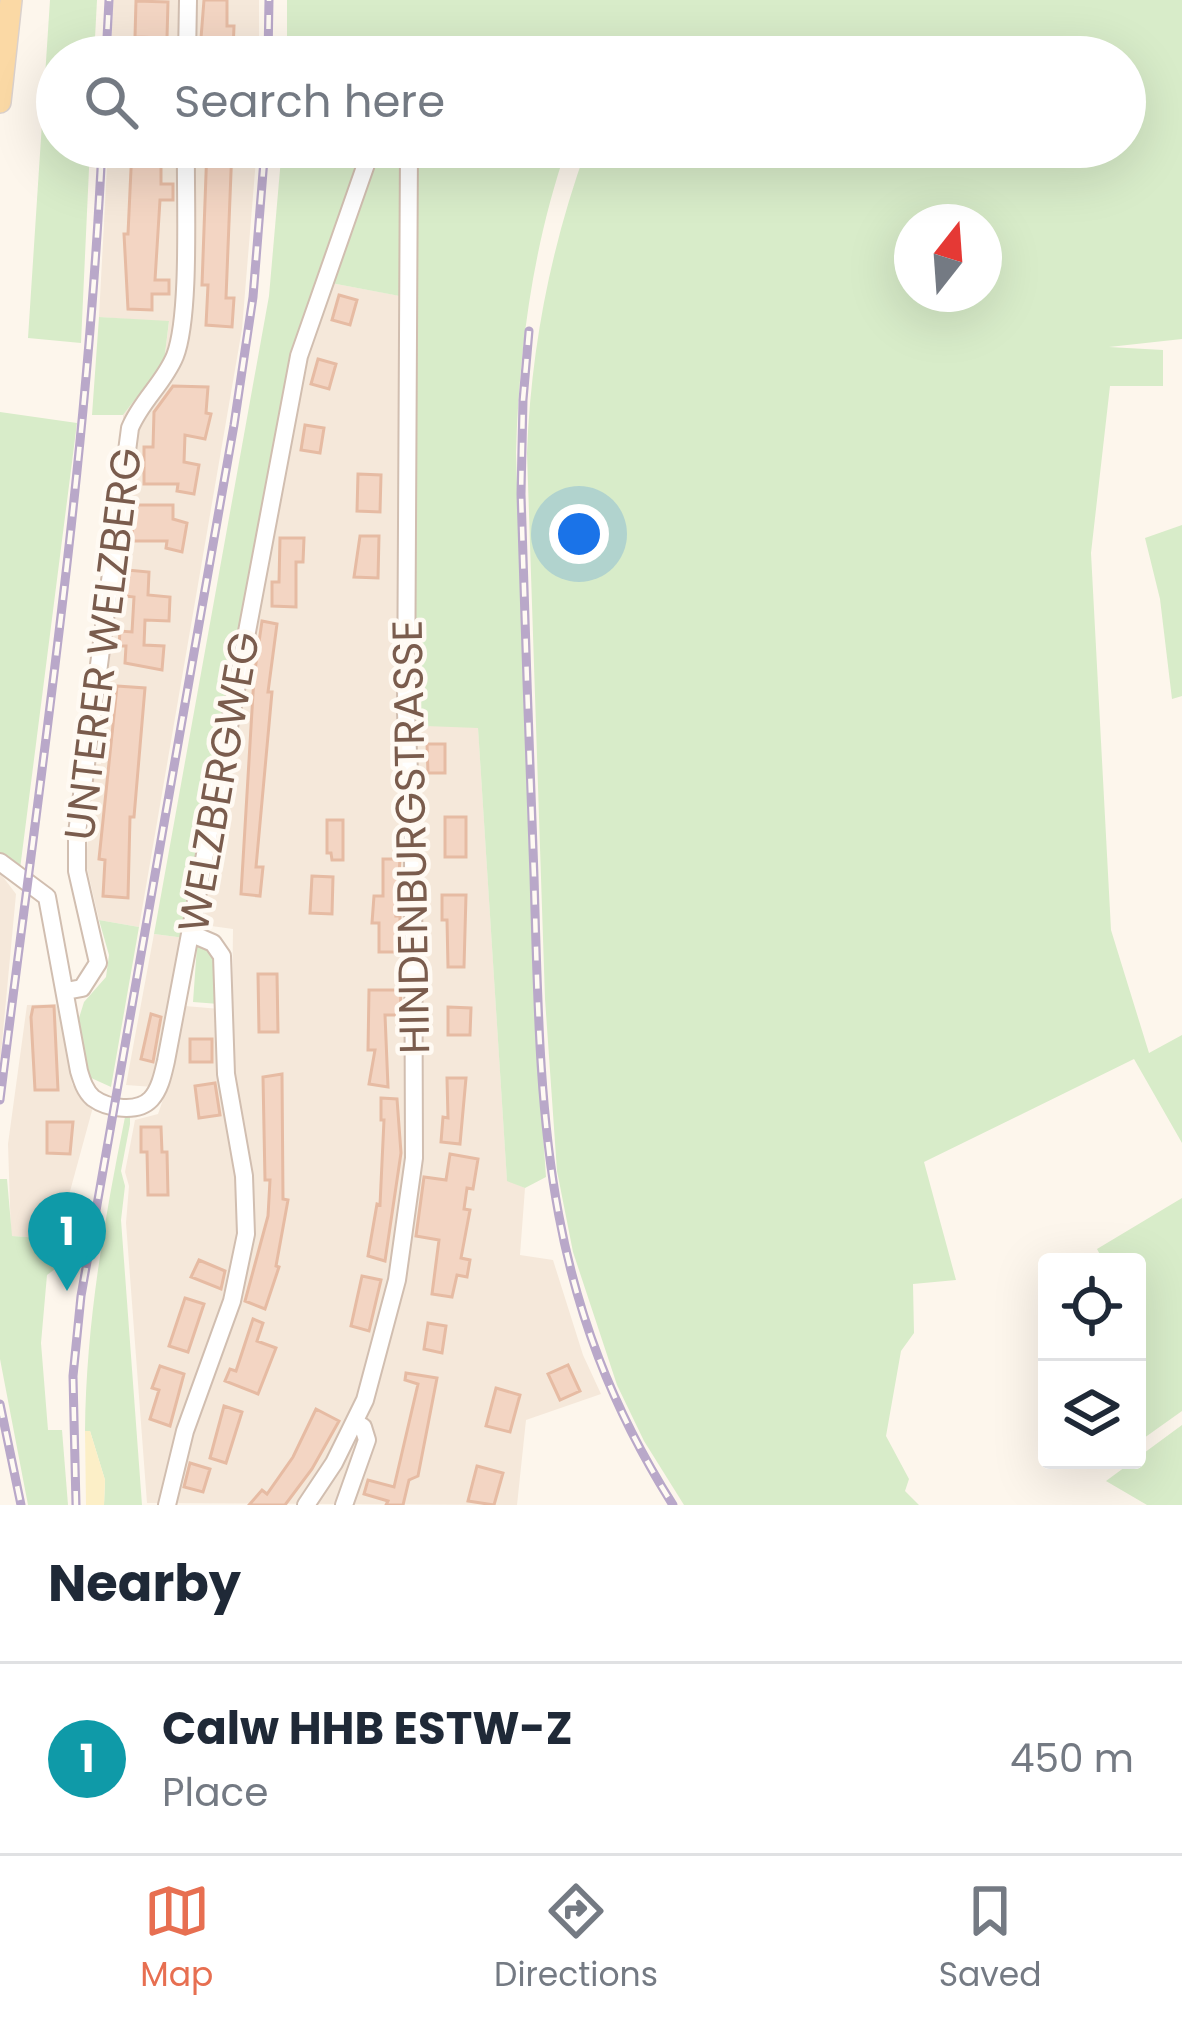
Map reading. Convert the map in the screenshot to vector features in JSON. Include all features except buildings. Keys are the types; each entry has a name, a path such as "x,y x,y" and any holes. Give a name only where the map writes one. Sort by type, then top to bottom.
{"main road":[{"path":"0,102 11,0"}],"street":[{"path":"188,0 188,36"},
{"name":"UNTERER WELZBERG","path":"66,991 82,988 98,963 77,871 77,833 130,428 139,406 177,350 186,168"},
{"name":"WELZBERGWEG","path":"0,862 47,897 87,1091 108,1105 145,1105 161,1079 192,934 299,356 365,168"},
{"name":"HINDENBURGSTRASSE","path":"306,1505 356,1423 397,1280 414,1158 413,848 406,713 409,168"},
{"path":"167,1505 185,1431 232,1301 248,1210 226,1074 221,956 213,943 192,934"},
{"path":"344,1505 367,1440 363,1426 356,1423"}],"shaded area":[{"path":"113,0 259,0 259,36 112,36"},
{"path":"107,168 255,168 242,329 139,927 99,920 86,864 93,764 101,764 123,492 123,415 164,362 169,322 99,317"},
{"path":"331,283 406,297 478,727 507,1180 525,1188 520,1255 553,1260 583,1355 601,1394 526,1420 517,1505 147,1503 125,1172 135,1120 158,1114 167,1088 126,1085 154,934 185,938 173,1005 232,1010 233,929 204,925 200,918 305,358"},
{"path":"0,873 16,894 0,1064"},
{"path":"56,1004 72,1084 93,1107 57,1239 11,1236 8,1144 27,1005"}],"green space":[{"path":"50,0 97,0 95,36 48,36"},
{"path":"287,0 1182,0 1182,339 1109,347 1163,350 1163,386 1110,386 1091,553 1111,930 1149,1053 1182,1035 1182,1143 1134,1059 924,1162 956,1280 913,1284 914,1333 901,1351 886,1436 909,1479 905,1491 919,1505 684,1505 644,1441 617,1385 573,1252 557,1171 545,999 527,453 538,336 553,259 580,168 1146,168 1146,36 287,36"},
{"path":"39,168 89,168 81,343 28,338"},
{"path":"280,168 560,168 530,298 516,453 534,999 546,1177 525,1188 507,1181 478,728 399,725 405,297 331,283 294,355 241,616 185,938 154,934 269,296"},
{"path":"99,317 169,321 164,362 123,415 92,415"},
{"path":"0,412 77,423 20,869 0,855"},
{"path":"1182,525 1182,696 1172,699 1160,599 1145,538"},
{"path":"99,920 139,927 111,1087 89,1077 79,1018 84,1002 106,977 109,955"},
{"path":"197,946 207,947 216,958 219,1004 193,1002"},
{"path":"125,1117 130,1117 130,1124 121,1171 125,1186 121,1220 142,1505 104,1505 105,1480 90,1431 85,1431 86,1391 98,1273"},
{"path":"0,1179 7,1179 12,1236 68,1240 66,1261 47,1275 41,1343 48,1430 62,1430 68,1505 28,1505 0,1359"},
{"path":"1182,1198 1182,1411 1146,1437 1146,1253 1099,1253 1097,1249"},
{"path":"1182,1425 1182,1505 1147,1505 1106,1481 1122,1469 1146,1469 1146,1452"}],"sand":[{"path":"85,1431 90,1431 105,1480 104,1505 86,1505"}],"railway":[{"path":"107,36 109,0"},
{"path":"268,36 269,0"},
{"path":"0,1100 73,506 101,168"},
{"path":"76,1505 73,1376 81,1296 234,425 253,297 263,168"},
{"path":"529,331 521,494 546,1124 572,1276 596,1351 629,1427 673,1505"},
{"path":"0,1404 21,1505"}],"place":[{"name":"Calw HHB ESTW-Z","path":"67,1291"}]}
